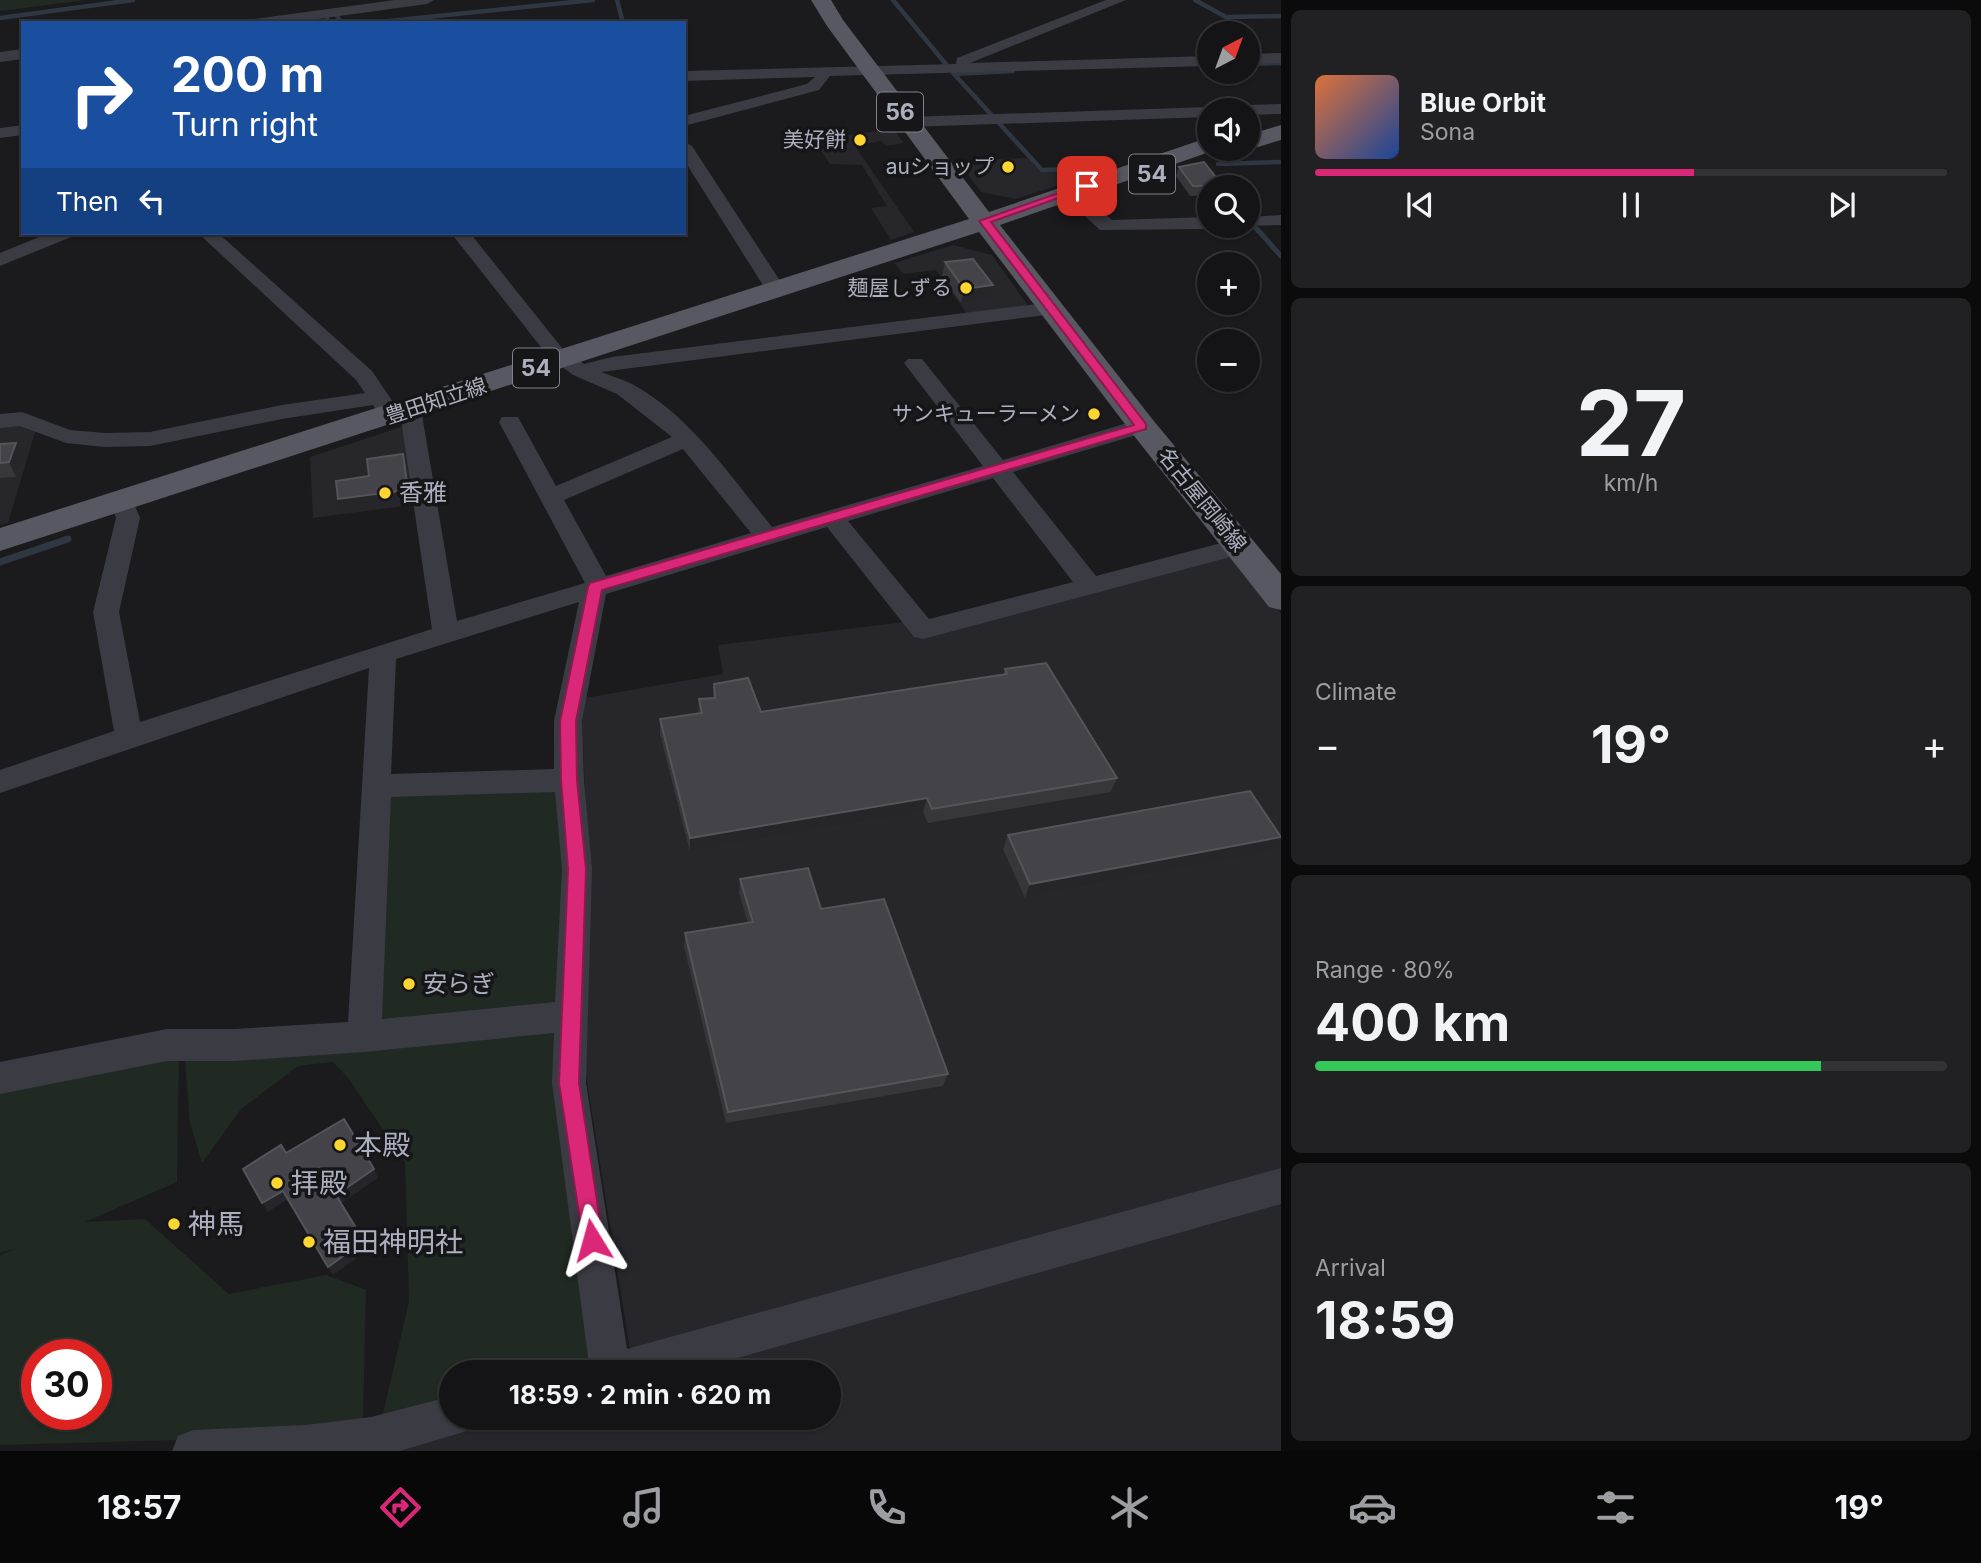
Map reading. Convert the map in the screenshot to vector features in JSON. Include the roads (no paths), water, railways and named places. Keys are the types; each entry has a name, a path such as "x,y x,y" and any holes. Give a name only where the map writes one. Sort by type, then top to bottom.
{"main road":[{"name":"名古屋岡崎線","path":"821,0 907,122 1142,426 1281,598"},
{"path":"1260,128 1281,122"},
{"path":"1260,139 1281,132"},
{"name":"豊田知立線","path":"0,540 123,502 394,408 572,365 776,290 1197,149"},
{"name":"豊田知立線","path":"1070,193 1111,186 1197,160"}],"street":[{"path":"269,21 427,0"},
{"path":"1087,0 1103,6"},
{"path":"939,69 1119,0"},
{"path":"0,57 21,54"},
{"path":"1260,59 1281,58"},
{"path":"686,76 1197,61"},
{"path":"686,120 813,87 821,82 826,72"},
{"path":"1260,110 1281,109"},
{"path":"907,122 1197,112"},
{"path":"0,133 21,130"},
{"path":"686,149 776,290"},
{"path":"1070,193 1107,226 1197,223"},
{"path":"1260,221 1281,220"},
{"path":"0,260 59,235"},
{"path":"209,235 364,376 394,408 446,634"},
{"path":"462,235 572,365 625,389 647,404 687,439 766,536"},
{"path":"572,365 612,363 1053,308"},
{"path":"915,363 1090,586"},
{"path":"0,421 22,419 66,436 105,440 150,439 282,412 394,408"},
{"path":"510,422 597,586 568,721 569,780 577,869 569,1083 608,1360"},
{"path":"0,782 129,736 597,586 1142,426"},
{"path":"551,497 687,439"},
{"path":"123,502 128,518 106,612 129,736"},
{"path":"832,519 923,630 1240,547"},
{"path":"365,1036 383,653"},
{"path":"375,786 569,780"},
{"path":"0,1078 167,1045 234,1045 365,1036 572,1016"},
{"path":"660,1360 1281,1186"},
{"path":"193,1451 306,1446 371,1438 439,1420"}],"waterway":[{"path":"0,18 133,0"},
{"path":"389,21 593,0"},
{"path":"617,0 622,21"},
{"path":"893,0 954,74"},
{"path":"1195,0 1226,17 1281,16"},
{"path":"336,14 340,21"},
{"path":"320,16 326,16 328,21"},
{"path":"1260,64 1281,63"},
{"path":"954,74 1013,71"},
{"path":"954,74 1042,170 1114,167"},
{"path":"1218,164 1281,162"},
{"path":"1260,232 1281,256"},
{"path":"0,562 68,539"}],"place":[{"name":"美好餅","path":"860,140"},
{"name":"auショップ","path":"1008,167"},
{"name":"麺屋しずる","path":"966,288"},
{"name":"サンキューラーメン","path":"1094,414"},
{"name":"香雅","path":"385,493"},
{"name":"安らぎ","path":"409,984"},
{"name":"本殿","path":"340,1145"},
{"name":"拝殿","path":"277,1183"},
{"name":"神馬","path":"174,1224"},
{"name":"福田神明社","path":"309,1242"}]}
